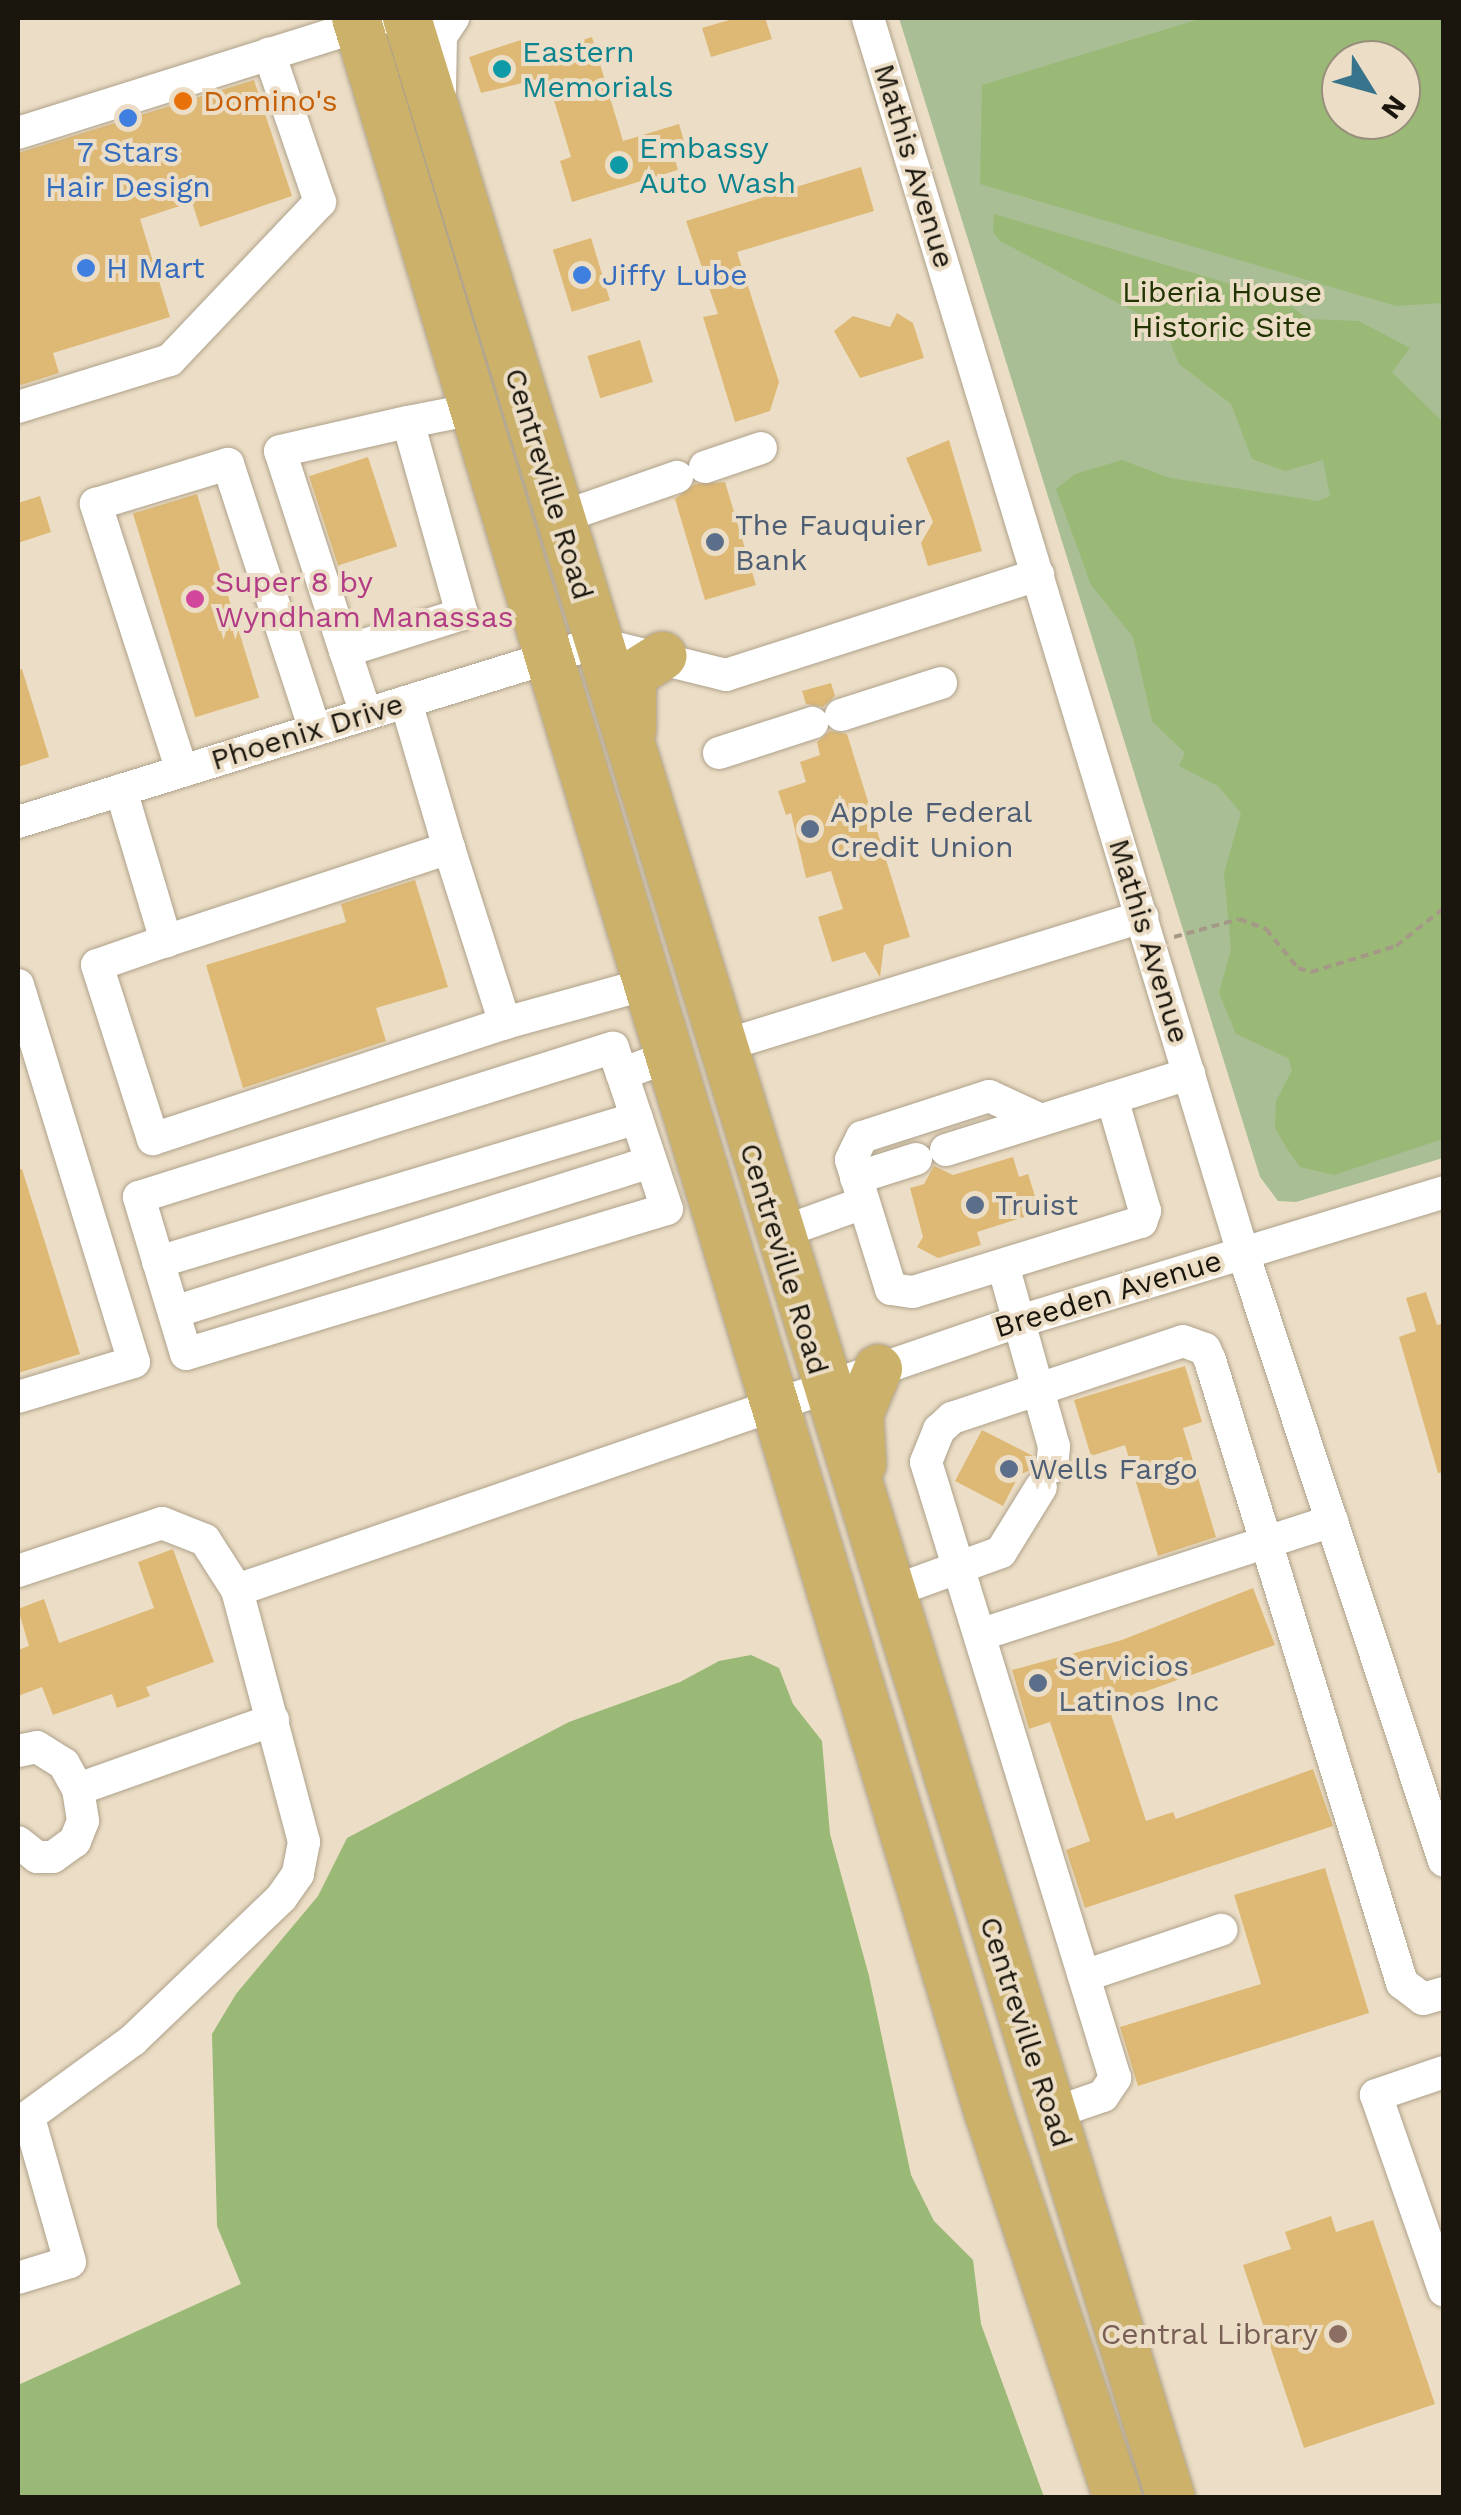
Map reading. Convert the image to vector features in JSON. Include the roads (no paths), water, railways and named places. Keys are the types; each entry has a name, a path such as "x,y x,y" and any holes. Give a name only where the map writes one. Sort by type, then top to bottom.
{"highway":[{"name":"Centreville Road","path":"407,18 719,1047 1171,2498"},
{"name":"Centreville Road","path":"366,20 474,408 989,2113 1118,2498"},
{"path":"631,759 632,676 662,656"},
{"path":"866,1522 859,1414 878,1369"}],"street":[{"path":"442,128 439,51 453,18"},
{"name":"Mathis Avenue","path":"868,18 1244,1253 1444,1861"},
{"path":"18,133 366,20"},
{"path":"18,407 170,360 320,202 269,53"},
{"path":"182,771 96,504 280,450 474,408"},
{"path":"345,650 462,614 408,422"},
{"path":"559,518 762,448"},
{"path":"280,450 366,714"},
{"path":"228,464 315,730"},
{"path":"596,643 662,656 726,675 1038,575"},
{"name":"Phoenix Drive","path":"18,822 596,643"},
{"path":"720,753 941,683"},
{"path":"406,702 505,1023"},
{"path":"121,790 166,941"},
{"path":"449,848 97,966 152,1138 505,1023 647,984"},
{"path":"719,1047 1146,931"},
{"path":"18,985 134,1362 18,1397"},
{"path":"613,1048 636,1118 667,1210 186,1354 139,1197 613,1048"},
{"path":"622,1074 669,1056"},
{"path":"777,1234 857,1180 1189,1074"},
{"path":"1042,1120 1000,1098 976,1097 874,1130 857,1180 886,1283 897,1293 1142,1222 1145,1211 1112,1098"},
{"path":"158,1262 636,1118"},
{"path":"174,1312 652,1162"},
{"name":"Breeden Avenue","path":"237,1590 1020,1321 1444,1192"},
{"path":"888,1593 962,1570 1001,1552 1047,1477 1039,1390 1003,1265"},
{"path":"1054,2113 1104,2096 1115,2078 982,1634 926,1462 930,1445 952,1418 1195,1342 1210,1360 1402,1983 1423,1999 1444,1993"},
{"path":"982,1634 1332,1521"},
{"path":"18,1571 162,1523 205,1540 237,1590 304,1842 292,1885 134,2040 23,2121 70,2262 18,2278"},
{"path":"78,1789 274,1720"},
{"path":"18,1751 37,1747 50,1753 78,1789 83,1821 69,1848 37,1857 18,1842"},
{"path":"1084,1976 1222,1930"},
{"path":"1444,2072 1376,2095 1444,2290"}],"place":[{"name":"Eastern Memorials","path":"502,69"},
{"name":"Domino's","path":"183,101"},
{"name":"7 Stars Hair Design","path":"128,118"},
{"name":"Embassy Auto Wash","path":"619,165"},
{"name":"H Mart","path":"86,268"},
{"name":"Jiffy Lube","path":"582,275"},
{"name":"The Fauquier Bank","path":"715,542"},
{"name":"Super 8 by Wyndham Manassas","path":"195,599"},
{"name":"Apple Federal Credit Union","path":"810,829"},
{"name":"Truist","path":"975,1205"},
{"name":"Wells Fargo","path":"1009,1469"},
{"name":"Servicios Latinos Inc","path":"1038,1683"},
{"name":"Central Library","path":"1338,2334"}],"park label":[{"name":"Liberia House Historic Site","path":"1222,309"}]}
